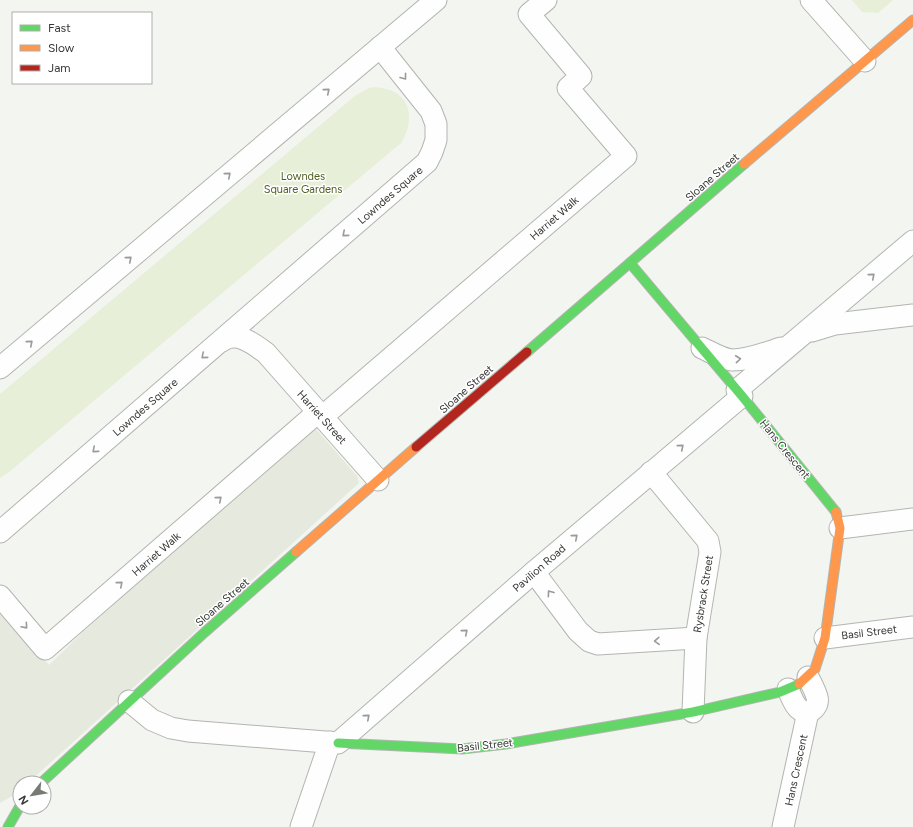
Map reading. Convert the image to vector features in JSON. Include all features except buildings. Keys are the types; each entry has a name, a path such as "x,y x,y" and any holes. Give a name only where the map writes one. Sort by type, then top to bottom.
{"main road":[{"name":"Sloane Street","path":"49,775 129,700 378,480 913,20"},
{"name":"Hans Crescent","path":"630,263 740,393 836,512 840,528 825,638 811,673"},
{"name":"Basil Street","path":"334,743 462,749 506,744 693,712 788,689 797,686 811,673"},
{"path":"8,827 15,815"}],"street":[{"path":"0,368 436,0"},
{"name":"Harriet Walk","path":"0,596 45,649 320,414 626,156 568,88 581,76 529,14 546,0"},
{"path":"811,0 865,61"},
{"name":"Lowndes Square","path":"0,532 427,162 436,140 436,124 431,111 380,46"},
{"name":"Pavilion Road","path":"334,743 651,472 740,393 797,339 913,241"},
{"name":"Harriet Street","path":"257,310 257,328 266,353"},
{"path":"702,348 731,360 758,355 835,324 913,315"},
{"name":"Harriet Street","path":"222,341 226,337 235,336 254,344 266,353 378,480"},
{"name":"Rysbrack Street","path":"651,472 708,541 710,552 696,638 693,712"},
{"path":"840,528 913,519"},
{"path":"534,572 578,632 589,641 598,644 696,638"},
{"name":"Basil Street","path":"825,638 913,627"},
{"name":"Hans Crescent","path":"783,827 808,712 817,706 818,699 811,673"},
{"path":"788,689 799,709 808,712"},
{"name":"Basil Street","path":"129,700 152,720 171,728 188,731 334,743"},
{"path":"301,827 334,743"}],"shaded area":[{"path":"313,429 316,429 357,476 359,483 37,775 12,775 12,796 0,803 0,608 49,665 84,631"}],"green space":[{"path":"852,0 893,0 878,13 862,12"},
{"name":"Lowndes Square Gardens","path":"375,87 396,93 406,103 409,123 401,143 8,473 0,478 0,394 356,95 369,88"}],"traffic: fast":[{"path":"527,352 744,164"},
{"path":"630,263 742,396 836,512"},
{"path":"50,775 205,632 296,552"},
{"path":"338,743 462,749 506,744 693,712 780,692 799,684"},
{"path":"8,827 15,815"}],"traffic: slow":[{"path":"744,164 913,20"},
{"path":"296,552 416,447"},
{"path":"799,684 815,669 825,638 840,528 836,512"}],"traffic: jam":[{"path":"416,447 527,352"}]}
